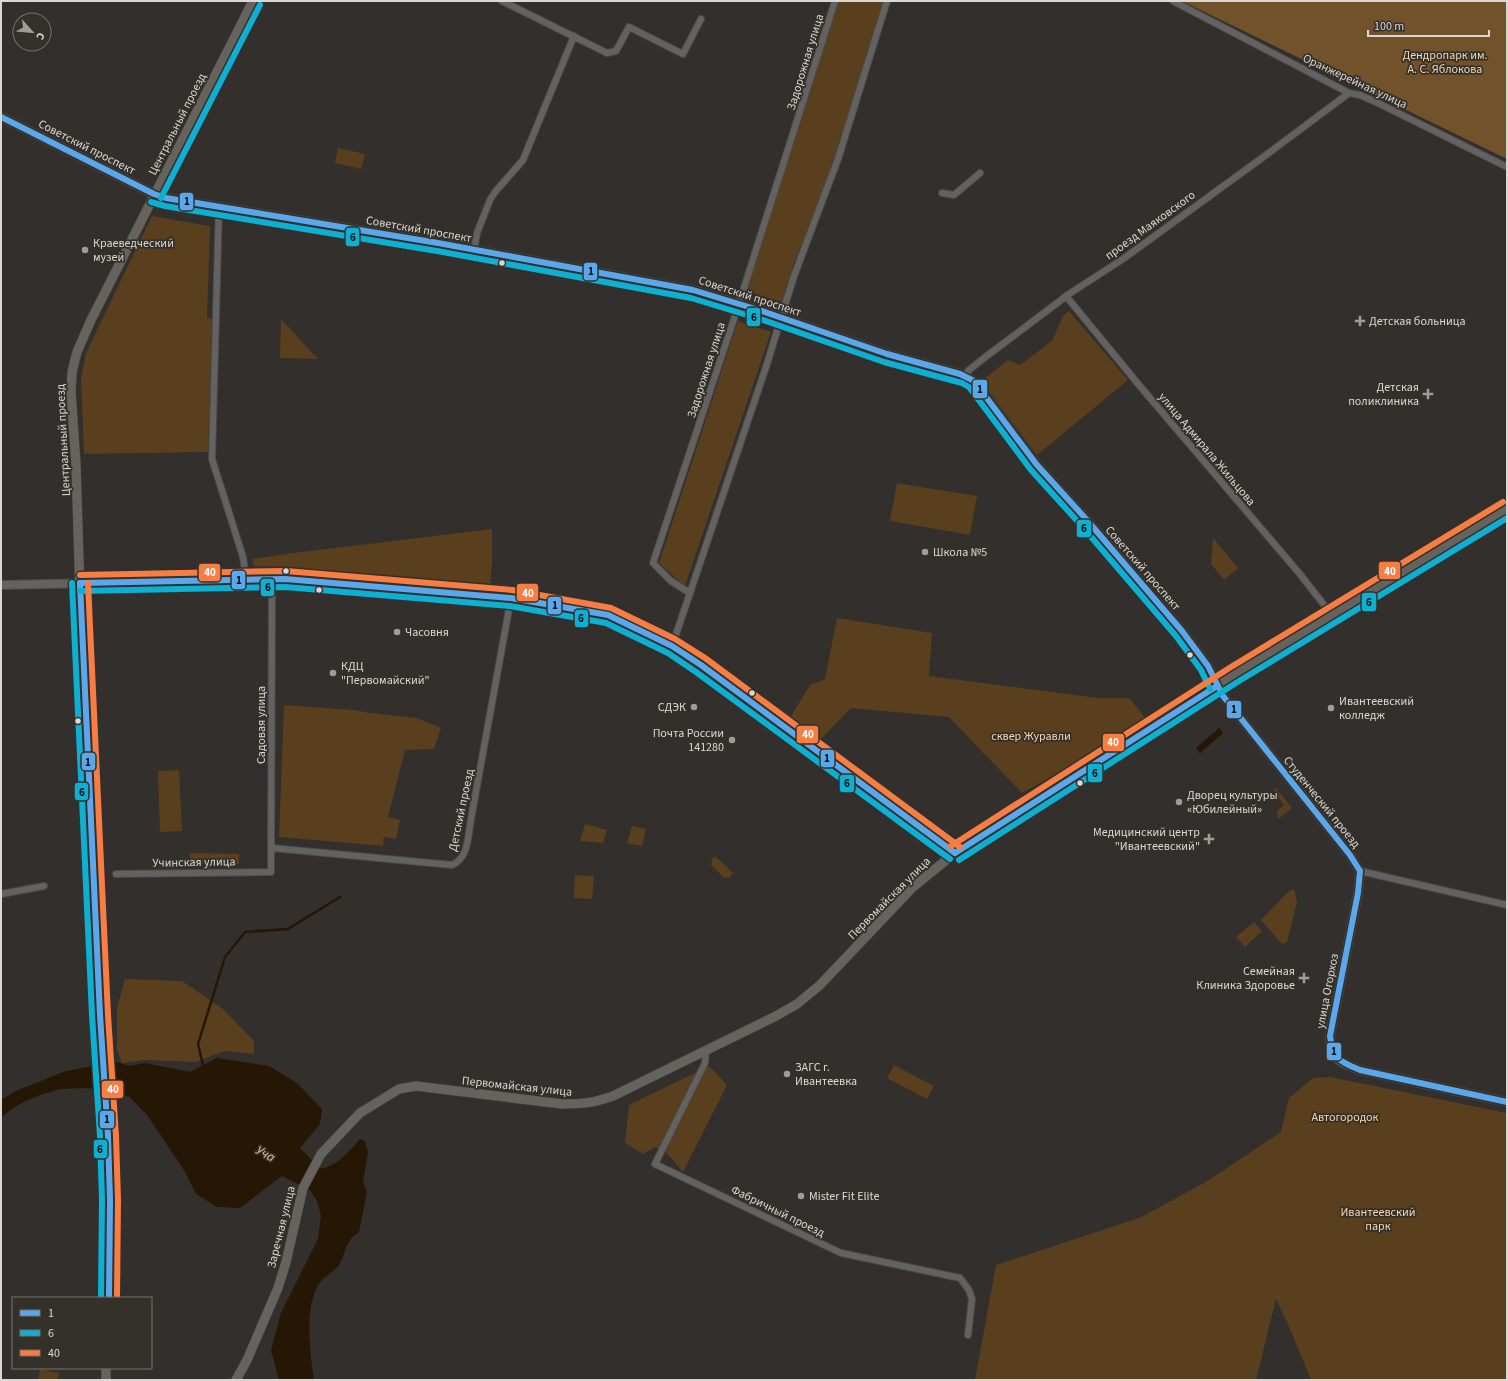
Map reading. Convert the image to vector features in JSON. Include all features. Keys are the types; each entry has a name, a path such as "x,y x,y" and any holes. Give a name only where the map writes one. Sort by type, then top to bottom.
{"main road":[{"name":"Центральный проезд","path":"109,1297 110,1200 80,583 77,471 71,392 72,372 78,352 91,320 253,1"},
{"name":"Первомайская улица","path":"399,1089 416,1086 562,1104 582,1104 613,1096 776,1016 803,1000 820,985 913,887 955,853 1217,686 1507,509"},
{"name":"Заречная улица","path":"236,1380 278,1288 286,1262 302,1188 321,1154 360,1113 399,1089"},
{"path":"106,1369 106,1380"}],"street":[{"path":"502,1 607,53 616,51 629,27 683,54 701,19"},
{"name":"Задорожная улица","path":"690,593 671,581 653,563 794,134 835,1"},
{"path":"672,646 782,318 794,276 838,159 888,1"},
{"name":"Оранжерейная улица","path":"1173,1 1349,93 1360,95 1378,103 1507,168"},
{"path":"474,250 477,233 490,200 495,192 523,160 574,36"},
{"name":"проезд Маяковского","path":"965,376 969,370 1066,296 1129,254 1349,93"},
{"name":"Советский проспект","path":"1,117 154,194 166,198 474,250 688,289 782,318 887,354 965,376 974,381 1037,465 1086,519 1173,621 1208,666 1217,686"},
{"path":"942,193 954,195 980,173"},
{"path":"219,206 212,459 243,557 246,579"},
{"name":"улица Адмирала Жильцова","path":"1066,296 1143,390 1299,573 1332,615"},
{"path":"1,585 272,579 344,583 511,598 608,615 672,646 727,684 803,742 955,853"},
{"name":"Садовая улица","path":"271,872 272,579"},
{"name":"Детский проезд","path":"272,848 452,865 460,862 464,855 471,819 511,598"},
{"name":"Студенческий проезд","path":"1217,686 1223,696 1350,855 1360,871"},
{"path":"1360,871 1507,905"},
{"name":"улица Огорхоз","path":"1360,871 1358,893 1330,1036 1335,1058 1360,1070 1507,1102"},
{"name":"Учинская улица","path":"116,874 271,872"},
{"path":"1,894 44,886"},
{"name":"Фабричный проезд","path":"706,1051 706,1063 654,1164 841,1253 960,1278 969,1290 972,1299 968,1334"}],"green space":[{"path":"834,1 887,1 838,159 795,260 782,302 746,291"},
{"name":"Дендропарк им. А. С. Яблокова","path":"1182,1 1507,1 1507,159"},
{"path":"338,148 365,154 361,169 335,163"},
{"path":"152,216 210,226 207,318 212,318 208,452 84,454 81,378 86,353"},
{"path":"1069,311 1128,380 1037,455 981,381 1008,360 1020,365 1052,341 1063,316"},
{"path":"281,319 318,359 280,358"},
{"path":"738,321 771,332 685,586 659,563"},
{"path":"897,483 977,496 970,535 890,521"},
{"path":"492,529 490,589 293,570 293,567 253,566 253,559"},
{"path":"1213,538 1238,568 1224,580 1211,564"},
{"name":"сквер Журавли","path":"837,618 932,633 929,676 1098,698 1129,698 1149,722 1022,793 949,717 851,708 821,739 802,734 788,721 810,685 825,679"},
{"path":"284,705 353,710 417,718 441,728 434,749 405,750 388,817 400,820 396,839 384,837 383,846 279,837"},
{"path":"179,770 182,831 160,832 158,771"},
{"path":"1276,788 1292,808 1278,819 1277,811 1284,805 1273,790"},
{"path":"585,824 607,830 603,843 580,841"},
{"path":"632,826 646,829 642,846 627,843"},
{"path":"190,853 239,854 239,864 190,864"},
{"path":"715,856 733,873 729,878 723,877 711,865 712,859"},
{"path":"575,875 594,876 592,899 574,898"},
{"path":"1294,889 1297,902 1287,942 1282,944 1261,920 1289,891"},
{"path":"1254,922 1262,931 1245,947 1236,937"},
{"path":"125,979 182,981 223,1009 254,1041 254,1054 225,1051 195,1062 145,1060 122,1063 117,1050 117,1008"},
{"path":"894,1065 934,1086 927,1099 887,1078"},
{"path":"709,1066 727,1085 683,1172 665,1151 655,1147 643,1154 625,1143 629,1105"},
{"name":"Ивантеевский парк","path":"1330,1077 1507,1113 1507,1380 1311,1380 1276,1299 1256,1380 975,1380 996,1265 1139,1218 1206,1182 1281,1132 1289,1098 1313,1078"},
{"path":"40,1369 59,1373 58,1380 38,1380"}],"water":[{"path":"1219,728 1223,733 1200,753 1196,748"},
{"name":"Уча","path":"217,1058 269,1066 298,1084 322,1109 320,1124 300,1148 321,1169 338,1161 360,1139 365,1141 368,1152 363,1182 367,1192 359,1232 348,1243 339,1265 319,1284 314,1293 311,1305 309,1330 314,1380 279,1380 271,1350 281,1313 318,1239 321,1216 317,1201 310,1190 282,1176 240,1208 217,1207 196,1194 185,1172 147,1115 130,1097 106,1090 84,1088 61,1089 26,1101 13,1108 1,1118 1,1100 14,1092 63,1072 116,1062 129,1066 145,1063 190,1072"}],"waterway":[{"path":"203,1065 198,1044 225,957 245,932 288,929 340,897"}],"transit line":[{"name":"6","path":"161,198 260,5"},
{"name":"1","path":"1,117 154,194 166,198 438,243 693,290 762,311 887,354 960,374 974,381 1037,465 1086,519 1182,631 1208,666 1223,696 1350,855 1360,871"},
{"name":"6","path":"151,202 165,206 437,251 691,298 760,319 884,362 962,383 969,387 1031,470 1080,524 1176,636 1201,670 1210,689"},
{"name":"40","path":"951,846 1231,667 1503,502"},
{"name":"6","path":"959,860 1239,681 1507,518"},
{"name":"40","path":"80,575 286,571 512,590 611,608 675,639 705,658 960,847"},
{"name":"1","path":"80,583 285,579 511,598 608,615 672,646 701,665 955,853"},
{"name":"6","path":"72,583 92,1015 100,1136 102,1200 101,1297"},
{"name":"1","path":"80,583 100,1015 108,1136 110,1200 109,1297"},
{"name":"40","path":"88,583 108,1015 116,1136 118,1200 117,1297"},
{"name":"6","path":"80,591 285,587 510,606 606,623 668,653 696,672 950,859"},
{"name":"1","path":"955,853 1217,686"},
{"name":"1","path":"1360,871 1358,893 1330,1036 1331,1044 1336,1055 1347,1065 1360,1070 1507,1102"}],"place":[{"name":"Краеведческий музей","path":"85,250"},
{"name":"Детская больница","path":"1360,321"},
{"name":"Детская поликлиника","path":"1428,394"},
{"name":"Школа №5","path":"925,552"},
{"name":"Часовня","path":"397,632"},
{"name":"КДЦ \"Первомайский\"","path":"333,673"},
{"name":"СДЭК","path":"694,707"},
{"name":"Ивантеевский колледж","path":"1331,708"},
{"name":"Почта России 141280","path":"732,740"},
{"name":"Дворец культуры «Юбилейный»","path":"1179,802"},
{"name":"Медицинский центр \"Ивантеевский\"","path":"1209,839"},
{"name":"Семейная Клиника Здоровье","path":"1304,978"},
{"name":"ЗАГС г. Ивантеевка","path":"787,1074"},
{"name":"Mister Fit Elite","path":"801,1196"}],"park label":[{"name":"Автогородок","path":"1345,1117"}]}
